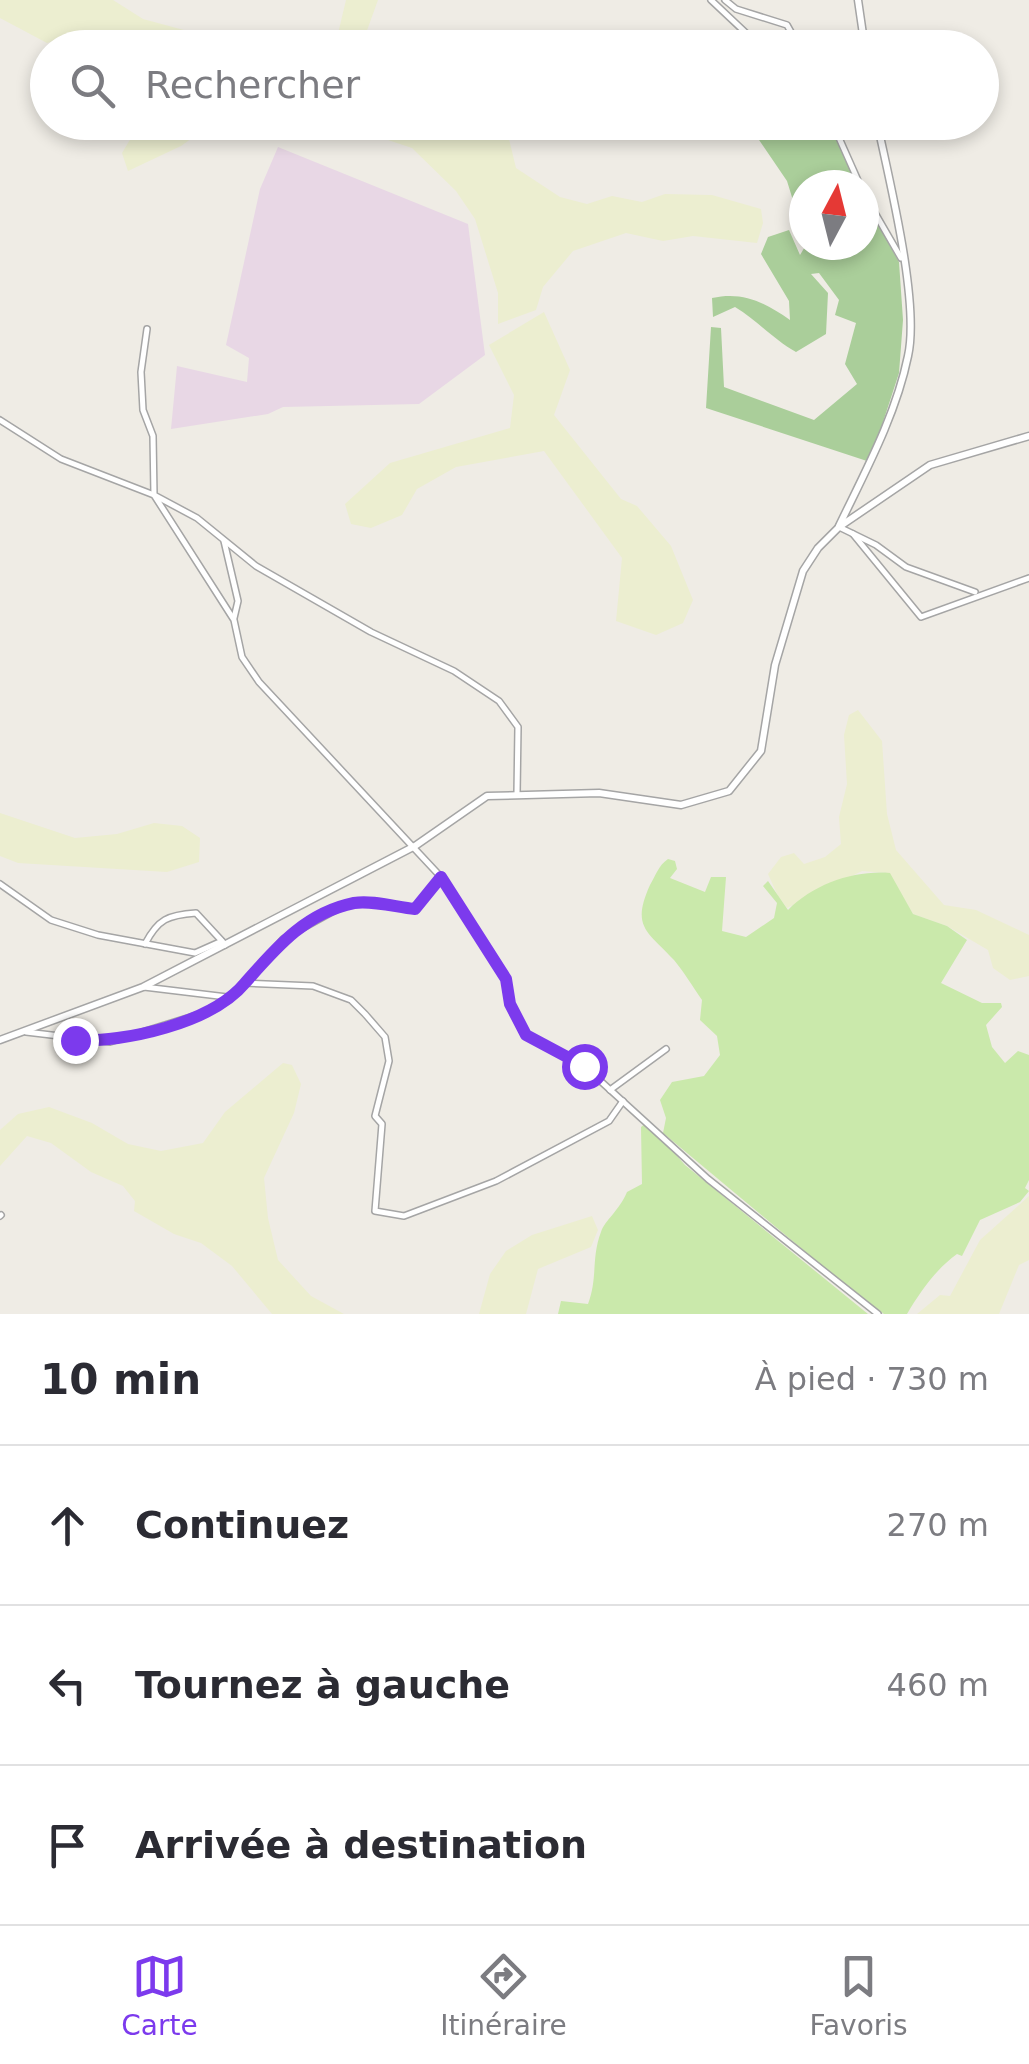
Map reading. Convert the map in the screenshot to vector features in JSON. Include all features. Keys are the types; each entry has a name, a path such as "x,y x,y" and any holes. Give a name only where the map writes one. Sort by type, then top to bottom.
{"street":[{"path":"711,0 743,30"},
{"path":"725,0 736,8 787,25 790,30"},
{"path":"858,0 862,30"},
{"path":"840,140 853,170"},
{"path":"0,1040 143,987 416,846 487,796 600,793 681,806 729,790 760,751 775,664 802,572 838,527 870,462 908,356 912,320 880,140"},
{"path":"879,220 901,258"},
{"path":"146,329 141,372 143,410 153,436 154,495 234,620 242,657 260,682 441,877 506,979 510,1004 526,1035 584,1066 708,1179 878,1314"},
{"path":"0,420 61,460 154,495 224,538 256,566 372,632 454,671 498,701 518,728 518,794"},
{"path":"838,527 930,466 1029,436"},
{"path":"838,527 906,567 978,593"},
{"path":"852,534 921,617 978,593 1029,578"},
{"path":"224,538 238,601 234,620"},
{"path":"23,1031 48,1038 110,1042 213,1010 245,984 274,947 298,929 360,902 415,909 441,877"},
{"path":"0,884 51,920 195,953 223,943"},
{"path":"145,944 155,925 168,915 196,913 223,943"},
{"path":"245,984 313,986 351,1000 384,1037 389,1061 375,1116 382,1124 375,1211 404,1216 496,1181 609,1121 623,1101"},
{"path":"143,987 230,998"},
{"path":"610,1090 666,1049"}],"shaded area":[{"path":"278,147 468,224 485,355 419,404 283,407 268,414 171,429 177,366 247,382 249,358 226,345 260,189"}],"green space":[{"path":"0,0 113,0 143,19 184,30 30,30 30,34 0,18"},
{"path":"346,0 378,0 367,30 339,30"},
{"path":"130,140 189,140 128,171 122,153"},
{"path":"388,140 509,140 516,168 560,197 587,204 612,196 642,202 665,194 712,195 761,209 763,223 757,243 693,236 663,241 626,233 573,251 543,287 536,310 498,324 498,293 475,219 456,191 412,148"},
{"path":"759,140 838,140 851,170 789,170 789,187"},
{"path":"879,226 899,262 903,320 899,373 870,462 706,408 711,327 721,328 724,387 814,420 857,384 845,364 856,323 835,315 839,300 819,273 811,274 828,293 826,334 796,352 735,307 713,317 712,298 734,296 754,300 790,320 789,301 761,254 768,237 789,230 789,260 879,260"},
{"path":"544,312 570,370 554,415 621,499 637,506 671,546 693,600 683,623 656,635 616,621 622,558 544,451 456,467 417,489 402,515 371,528 351,524 345,504 390,463 510,428 514,395 489,345"},
{"path":"858,710 882,741 887,814 896,850 944,905 976,910 1029,935 1029,976 1010,980 993,968 988,950 947,926 913,914 889,873 862,871 787,908 778,896 768,874 781,857 794,853 804,864 825,857 841,844 839,817 847,784 844,735 849,715"},
{"path":"0,813 75,838 117,834 154,823 182,826 200,838 199,862 167,872 18,863 0,856"},
{"path":"668,859 675,861 677,869 670,878 705,892 711,877 726,877 722,931 746,937 774,918 777,903 763,886 768,881 788,910 835,881 890,873 913,914 947,926 967,940 941,983 982,1003 1001,1003 1002,1007 986,1025 992,1047 1005,1063 1018,1051 1029,1055 1029,1180 1025,1188 1029,1191 1020,1202 980,1220 962,1256 957,1254 942,1267 907,1314 884,1314 850,1289 663,1133 666,1118 660,1100 672,1082 704,1076 720,1055 717,1036 700,1020 702,1000 642,920 644,899 659,868"},
{"path":"283,1063 292,1065 301,1084 294,1113 264,1178 278,1260 311,1296 344,1314 272,1314 232,1266 201,1243 174,1234 134,1211 135,1201 123,1186 91,1172 51,1143 27,1136 0,1166 0,1130 18,1114 49,1107 92,1123 128,1144 161,1151 203,1143 225,1112"},
{"path":"647,1122 685,1165 868,1314 558,1314 561,1301 588,1304 603,1228 627,1192 642,1184 641,1127"},
{"path":"1029,1196 1029,1260 1019,1265 999,1314 917,1314 940,1295 950,1296 980,1240"},
{"path":"592,1216 598,1230 591,1247 538,1269 526,1314 479,1314 490,1274 506,1251 532,1235"}],"route":[{"path":"75,1040 110,1042 213,1010 245,984 274,947 298,929 343,906 360,902 415,909 441,877 506,979 510,1004 526,1035 584,1066"}]}
